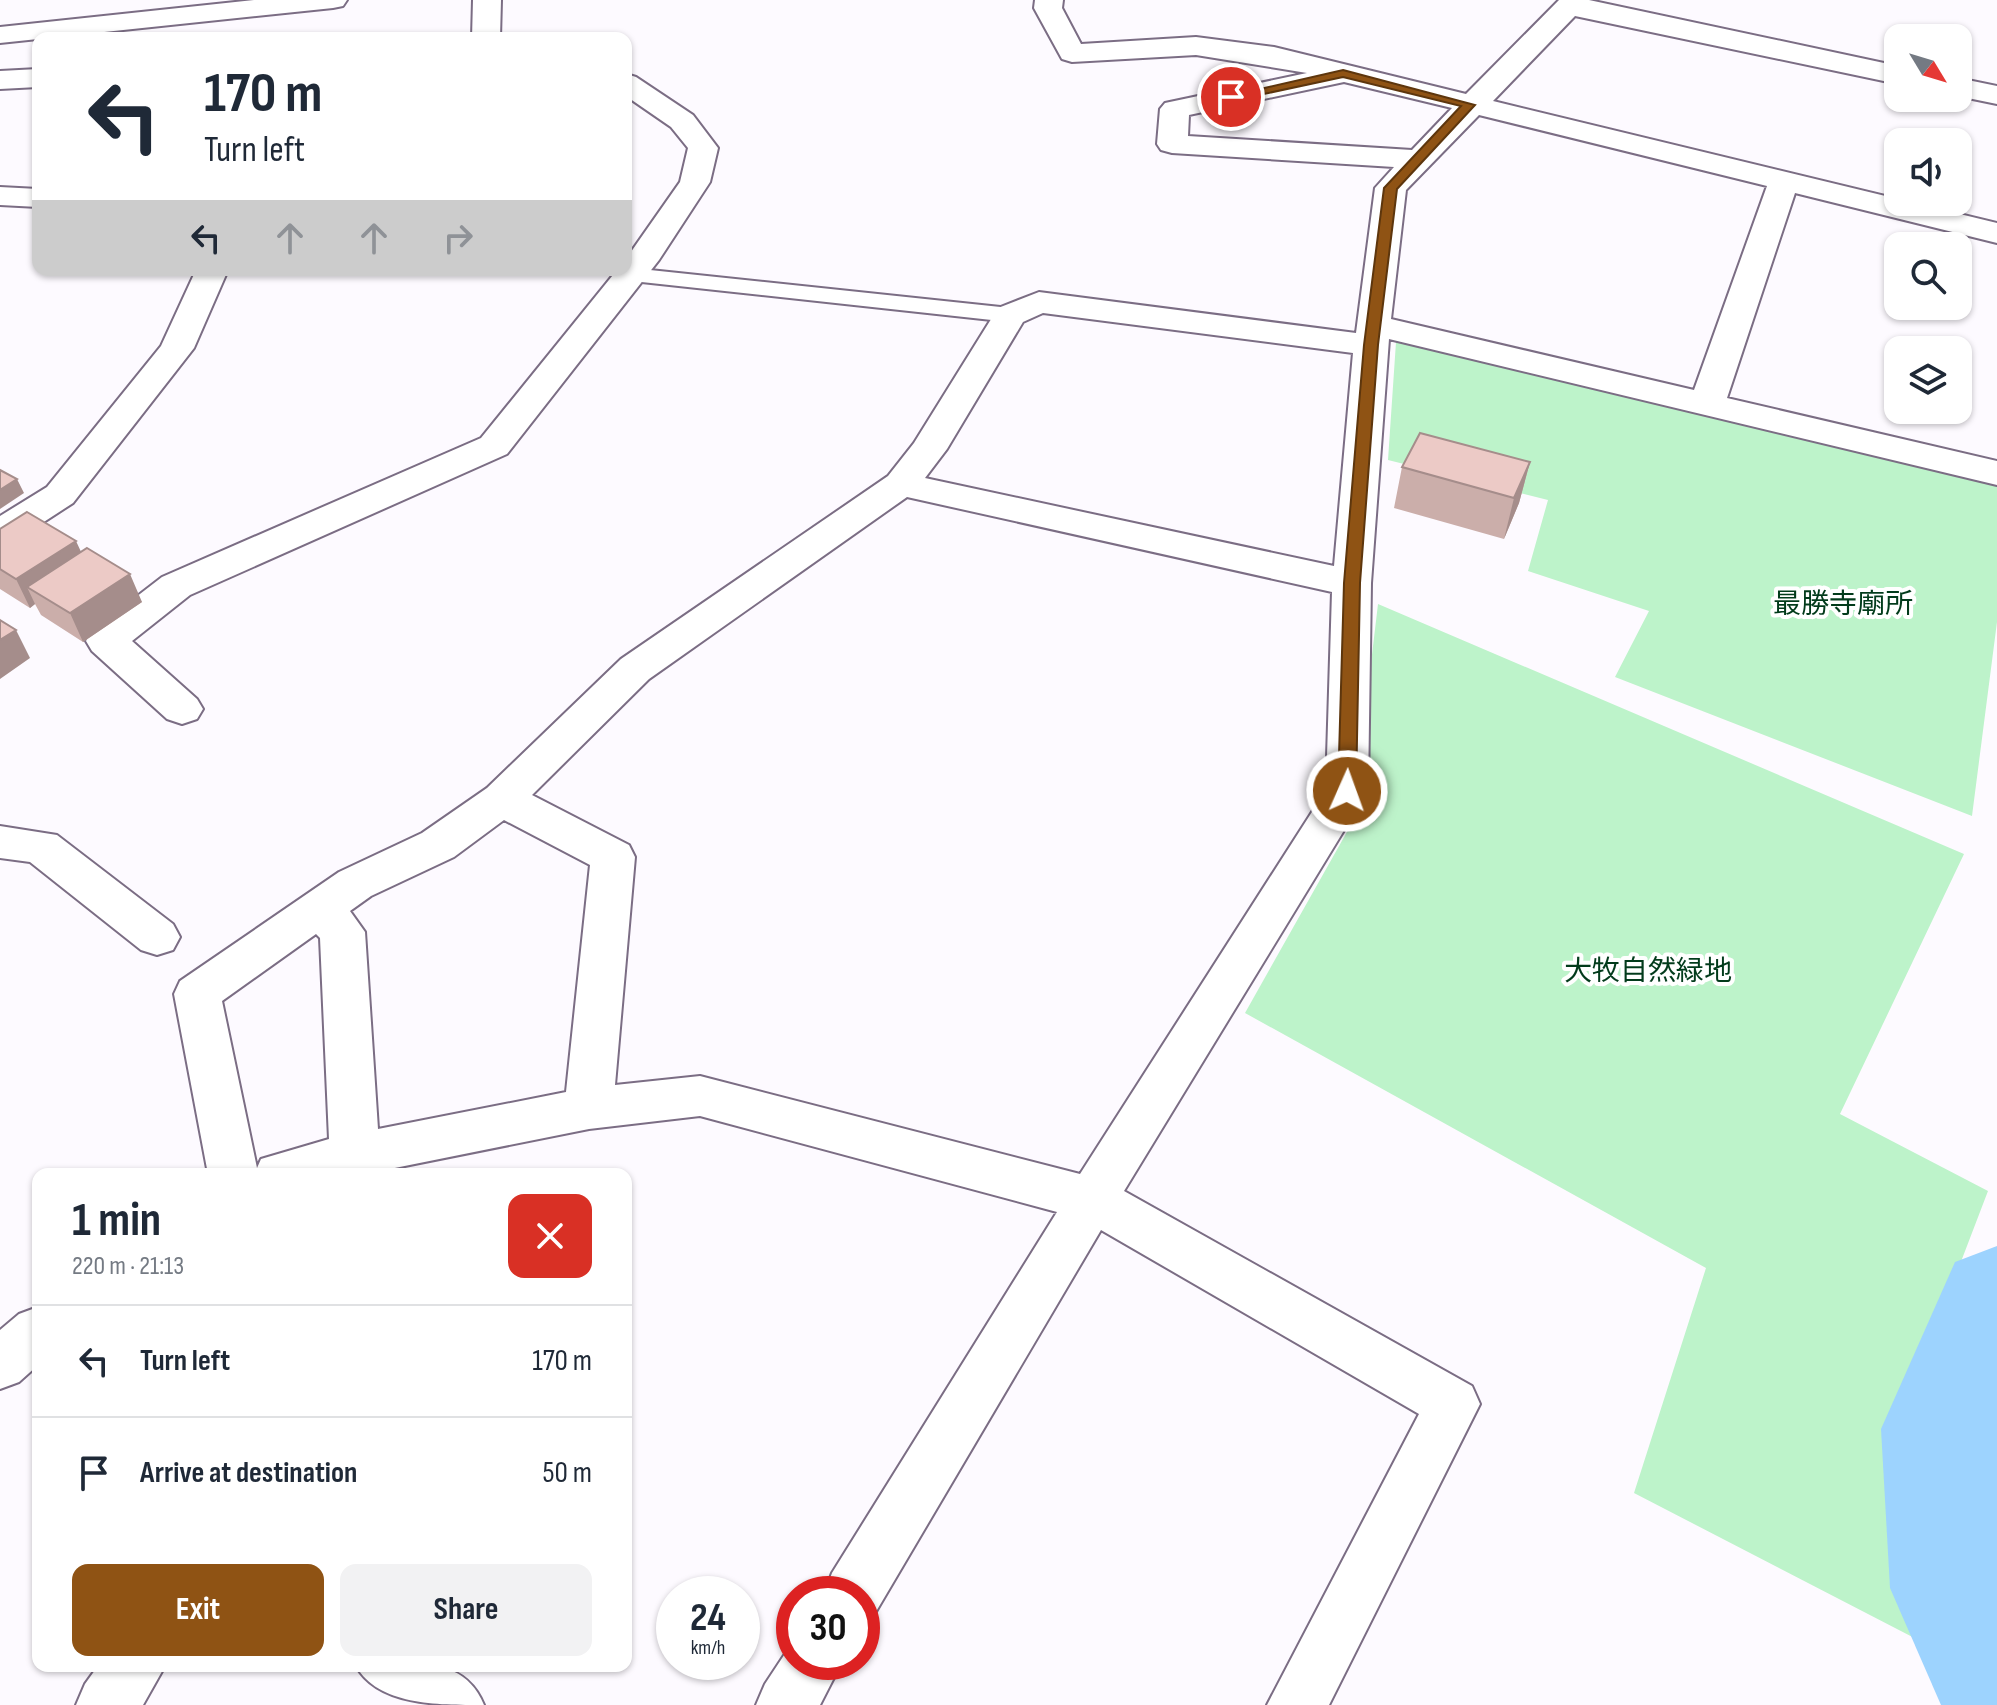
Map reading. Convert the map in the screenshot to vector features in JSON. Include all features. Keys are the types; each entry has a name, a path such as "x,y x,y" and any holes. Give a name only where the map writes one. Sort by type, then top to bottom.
{"street":[{"path":"0,35 333,0"},
{"path":"486,32 487,0"},
{"path":"1049,0 1048,8 1072,53 1196,46 1274,56 1784,181 1994,222"},
{"path":"864,1576 1092,1199 1347,791 1352,583 1372,335 1391,188 1571,3 1884,72"},
{"path":"1343,73 1175,109 1172,144 1417,159"},
{"path":"0,80 32,78"},
{"path":"632,87 682,121 703,148 695,182 632,274"},
{"path":"1972,90 1997,95"},
{"path":"1707,404 1784,181"},
{"path":"0,196 32,198"},
{"path":"0,533 60,495 177,348 209,276"},
{"path":"182,709 106,641 176,586 494,446 630,276"},
{"path":"232,1168 197,994 355,884 438,845 502,799 635,669 901,484 929,449 1010,315 1039,302 1372,335 1707,404 1997,473"},
{"path":"901,484 1352,583"},
{"path":"502,799 613,857 589,1108"},
{"path":"0,842 41,847 157,937"},
{"path":"320,909 342,932 355,1154"},
{"path":"302,1168 355,1154 589,1108 700,1096 1092,1199 1453,1404 1297,1705"},
{"path":"0,1364 32,1336"},
{"path":"106,1705 131,1672"},
{"path":"396,1672 454,1705"},
{"path":"786,1705 801,1680"}],"lane":[{"path":"632,275 1010,315"}],"green space":[{"name":"最勝寺廟所","path":"1396,342 1997,484 1997,622 1972,816 1615,677 1649,611 1528,571 1548,500 1388,460"},
{"name":"大牧自然緑地","path":"1378,604 1964,854 1840,1114 1988,1191 1915,1382 1926,1644 1634,1493 1706,1268 1245,1013 1352,823"}],"building":[{"path":"1420,433 1530,462 1514,498 1402,467"},
{"path":"0,470 17,479 0,490"},
{"path":"27,512 76,541 16,579 0,569 0,529"},
{"path":"87,548 130,574 70,613 27,587"},
{"path":"0,620 16,630 0,640"}],"waterway":[{"path":"1997,1300 1944,1429 1956,1588 1997,1673"}],"route":[{"path":"1231,97 1343,73 1469,105 1391,188 1371,345 1352,583 1347,791"}]}
